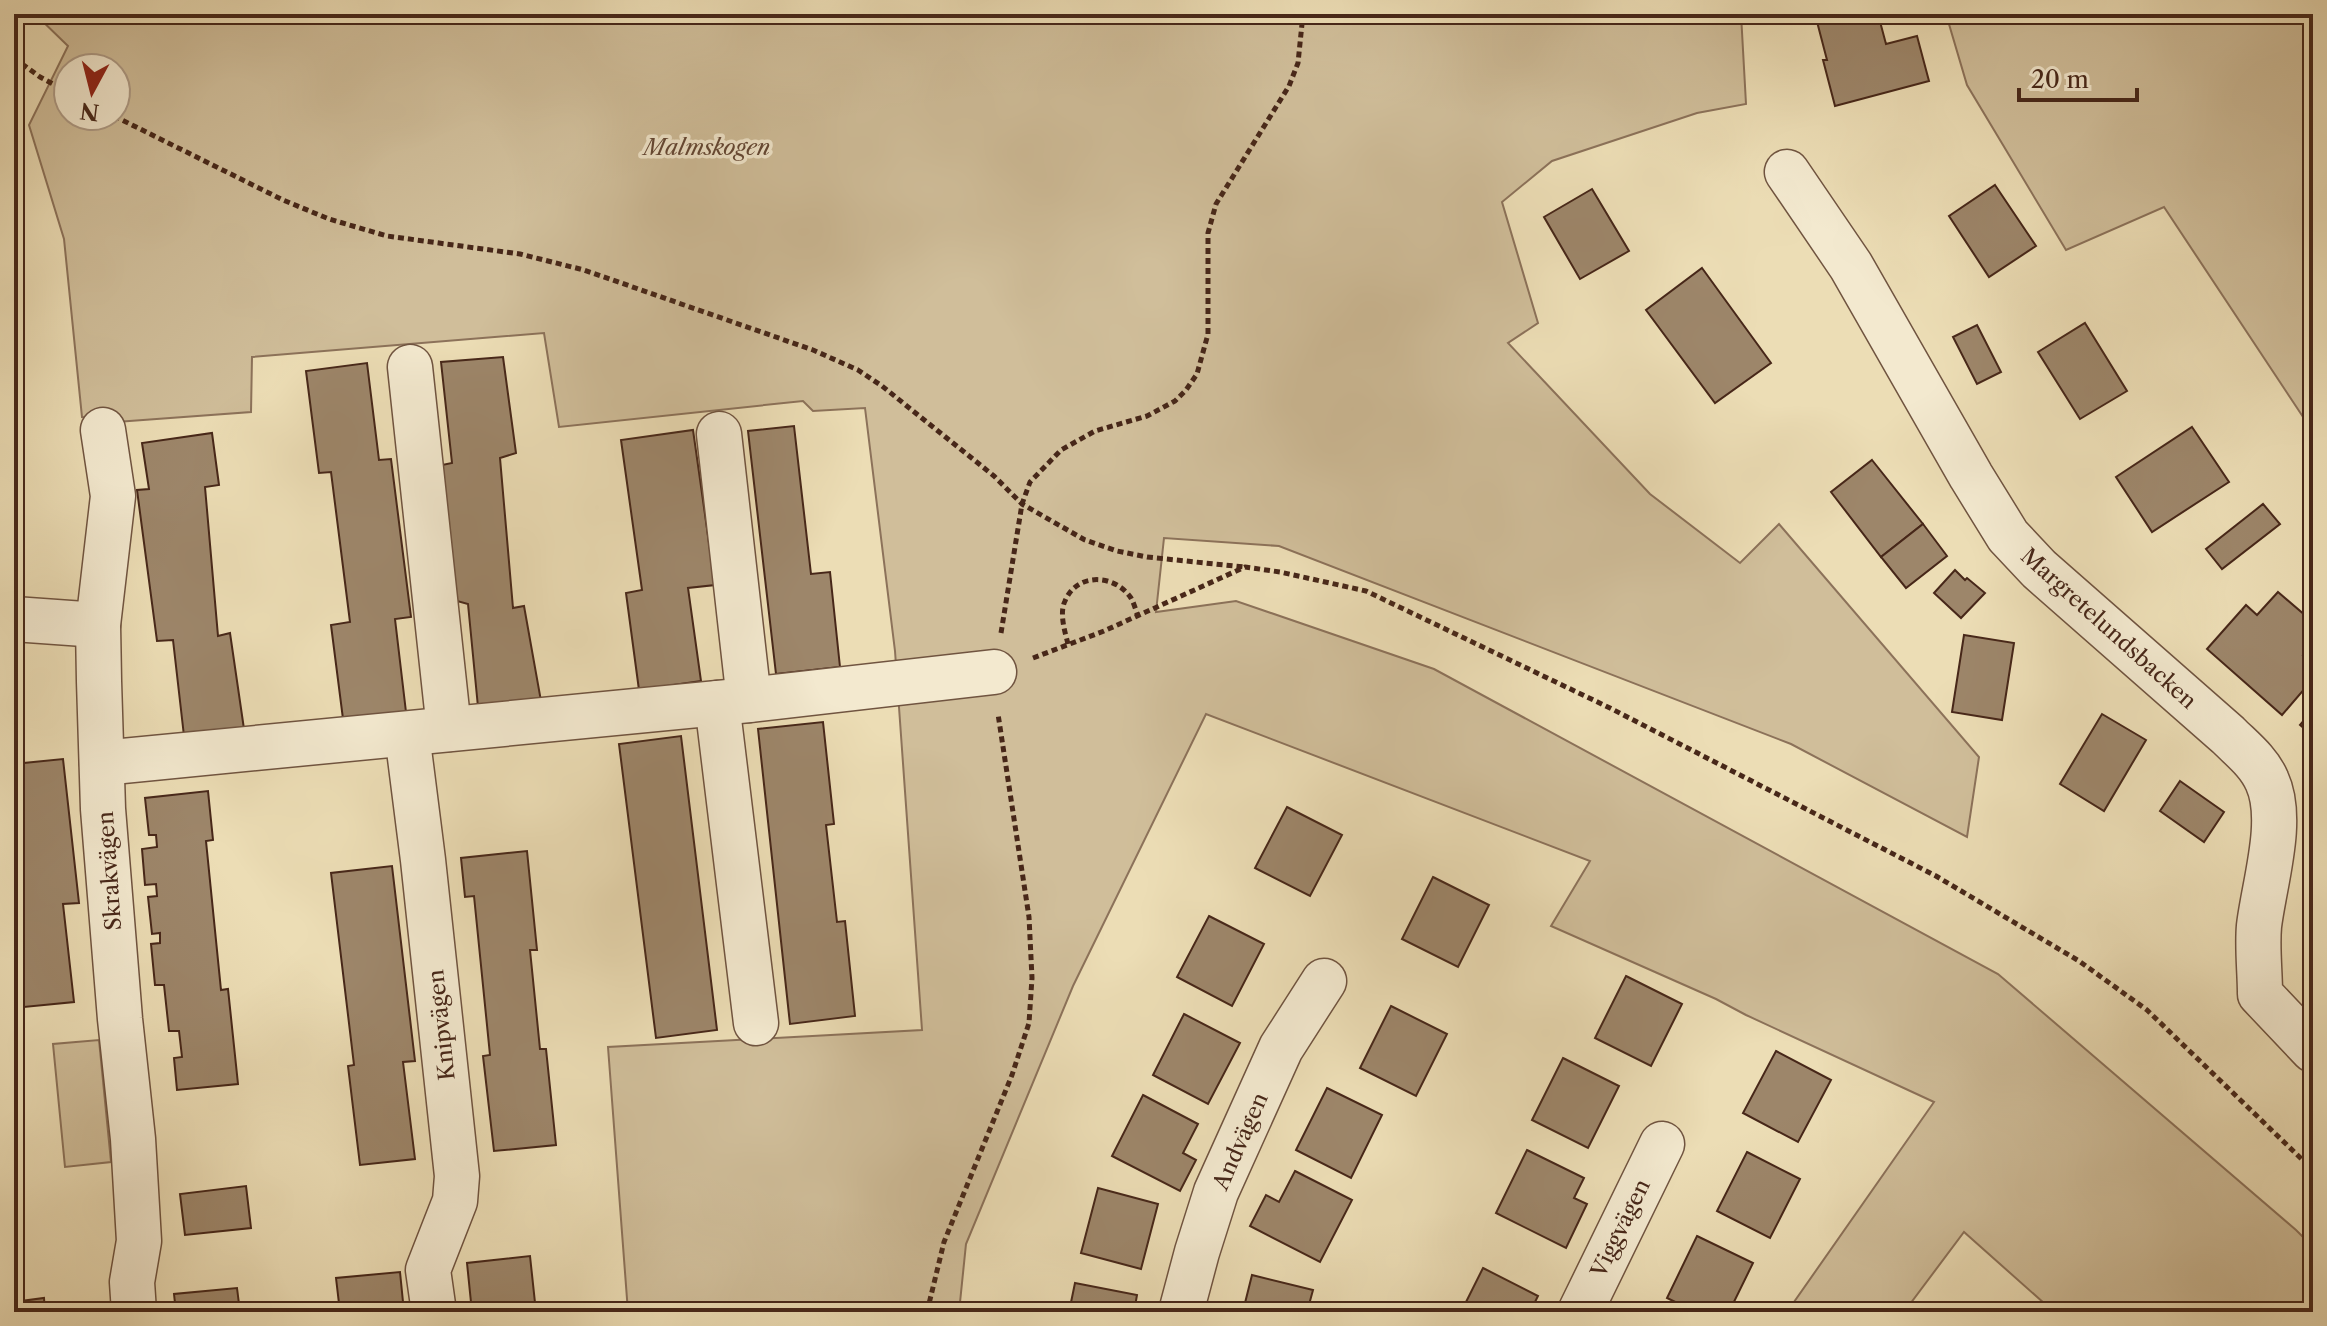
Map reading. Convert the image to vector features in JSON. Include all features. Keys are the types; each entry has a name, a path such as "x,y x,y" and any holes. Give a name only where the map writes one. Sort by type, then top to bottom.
{"street":[{"name":"Margretelundsbacken","path":"1787,172 1851,266 2008,536 2039,569 2228,735 2255,761 2268,781 2273,802 2273,836 2259,930 2260,994 2313,1050"},
{"path":"410,367 449,729"},
{"name":"Skrakvägen","path":"103,430 113,496 98,625 103,809 133,1139 139,1241 132,1282 134,1312"},
{"path":"719,434 733,701 756,1023"},
{"path":"14,619 98,625"},
{"path":"102,763 994,672"},
{"name":"Knipvägen","path":"407,734 457,1176 455,1201 428,1270 434,1312"},
{"name":"Andvägen","path":"1181,1312 1216,1192 1281,1048 1324,981"},
{"name":"Viggvägen","path":"1580,1312 1662,1144"}],"path":[{"path":"927,1312 944,1242 1012,1075 1029,1023 1032,978 1029,917 993,682 1022,504 1030,482 1061,450 1095,431 1147,416 1175,401 1197,374 1208,334 1208,233 1216,204 1289,86 1298,63 1303,14"},
{"path":"14,58 52,83"},
{"path":"132,125 283,200 329,219 387,236 520,254 584,270 813,350 858,370 882,386 994,476 1022,504 1085,540 1147,557 1280,572 1366,591 1610,708 1936,876 2079,961 2147,1010 2313,1170"},
{"path":"994,672 1138,616 1245,567"},
{"path":"1068,644 1063,622 1064,602 1075,587 1093,578 1114,583 1131,597 1138,616"}],"green space":[{"name":"Malmskogen","path":"35,14 1741,14 1746,104 1697,113 1552,161 1502,202 1538,323 1508,343 1650,494 1740,563 1779,524 1979,757 1967,837 1791,744 1279,546 1164,538 1156,612 1236,601 1434,669 1998,974 2313,1247 2313,1312 2054,1312 1964,1232 1904,1312 1787,1312 1934,1102 1716,999 1551,926 1590,861 1206,714 1073,986 966,1244 959,1312 628,1312 608,1047 922,1030 895,651 865,408 813,411 803,401 559,427 544,333 252,357 251,412 116,422 82,417 64,239 29,125 52,78 52,132 132,132 132,52 65,52 68,46"},
{"path":"1946,14 2313,14 2313,432 2164,207 2066,250 1967,85"},
{"path":"99,1040 111,1162 65,1167 53,1044"}],"building":[{"path":"1815,14 1878,14 1886,44 1917,36 1929,81 1835,106"},
{"path":"1995,185 2036,246 1989,277 1949,216"},
{"path":"1592,189 1629,251 1580,279 1544,217"},
{"path":"1702,268 1771,363 1715,403 1646,310"},
{"path":"2085,323 2127,391 2080,419 2038,352"},
{"path":"1977,325 2001,372 1977,384 1953,337"},
{"path":"503,357 516,453 500,458 513,608 524,606 541,701 478,707 468,604 457,601 442,465 452,463 441,362"},
{"path":"367,363 379,460 391,459 411,617 395,619 406,712 343,719 331,625 350,622 331,472 319,473 306,371"},
{"path":"794,426 811,574 830,572 840,667 776,674 748,431"},
{"path":"2192,427 2229,482 2152,532 2116,477"},
{"path":"693,430 715,585 688,588 701,681 639,690 626,593 642,590 621,440"},
{"path":"212,433 219,485 205,487 218,636 230,633 244,729 184,736 173,640 157,641 137,490 149,489 142,443"},
{"path":"14,441 18,474 14,474"},
{"path":"1872,460 1923,524 1881,557 1831,492"},
{"path":"2263,504 2280,524 2222,569 2206,549"},
{"path":"1923,524 1947,556 1906,588 1881,557"},
{"path":"1955,570 1985,593 1961,618 1934,593"},
{"path":"2278,592 2313,622 2313,643 2303,655 2313,663 2313,679 2282,715 2207,649 2246,605 2257,615"},
{"path":"1964,635 2014,643 2002,720 1952,712"},
{"path":"2313,710 2313,736 2300,725"},
{"path":"2102,714 2146,740 2104,811 2060,784"},
{"path":"823,722 834,824 826,825 837,922 845,921 855,1016 790,1024 758,729"},
{"path":"681,736 717,1030 656,1038 619,744"},
{"path":"63,759 79,903 63,904 74,1002 14,1008 14,909 19,909 14,862 14,764"},
{"path":"2180,781 2224,812 2204,842 2160,811"},
{"path":"208,791 213,840 206,841 221,990 228,989 238,1084 177,1090 174,1058 182,1057 179,1031 169,1031 164,985 155,985 151,944 160,943 160,933 152,934 148,897 157,896 156,884 145,885 142,849 157,847 156,835 149,835 145,798"},
{"path":"1287,807 1342,835 1310,896 1255,868"},
{"path":"527,851 537,950 530,950 540,1049 546,1049 556,1145 494,1151 483,1056 490,1055 474,896 465,897 461,858"},
{"path":"392,866 415,1061 403,1062 415,1159 360,1165 348,1066 354,1065 331,873"},
{"path":"1433,877 1489,905 1458,967 1402,939"},
{"path":"1209,916 1264,944 1232,1006 1177,977"},
{"path":"1626,976 1682,1004 1651,1066 1595,1038"},
{"path":"1391,1006 1447,1034 1416,1096 1360,1068"},
{"path":"1184,1014 1240,1043 1208,1104 1153,1075"},
{"path":"1776,1051 1831,1080 1798,1142 1743,1113"},
{"path":"1563,1058 1619,1086 1588,1148 1532,1120"},
{"path":"1327,1088 1382,1115 1351,1178 1296,1150"},
{"path":"1143,1095 1198,1124 1183,1153 1196,1160 1180,1191 1112,1156"},
{"path":"1527,1150 1584,1178 1574,1198 1587,1204 1566,1248 1496,1213"},
{"path":"1747,1152 1800,1179 1770,1238 1717,1211"},
{"path":"1295,1171 1352,1200 1320,1262 1250,1226 1266,1195 1279,1202"},
{"path":"246,1186 251,1228 185,1235 180,1194"},
{"path":"1098,1188 1158,1204 1141,1269 1081,1253"},
{"path":"1697,1236 1753,1263 1729,1312 1696,1312 1667,1298"},
{"path":"530,1256 536,1312 472,1312 467,1263"},
{"path":"1483,1268 1538,1296 1530,1312 1461,1312"},
{"path":"400,1272 404,1312 340,1312 336,1278"},
{"path":"1252,1275 1313,1290 1307,1312 1224,1312 1225,1306 1243,1311"},
{"path":"1075,1283 1137,1295 1134,1312 1069,1312"},
{"path":"237,1288 240,1312 176,1312 174,1294"},
{"path":"44,1298 45,1312 14,1312 14,1302"}]}
